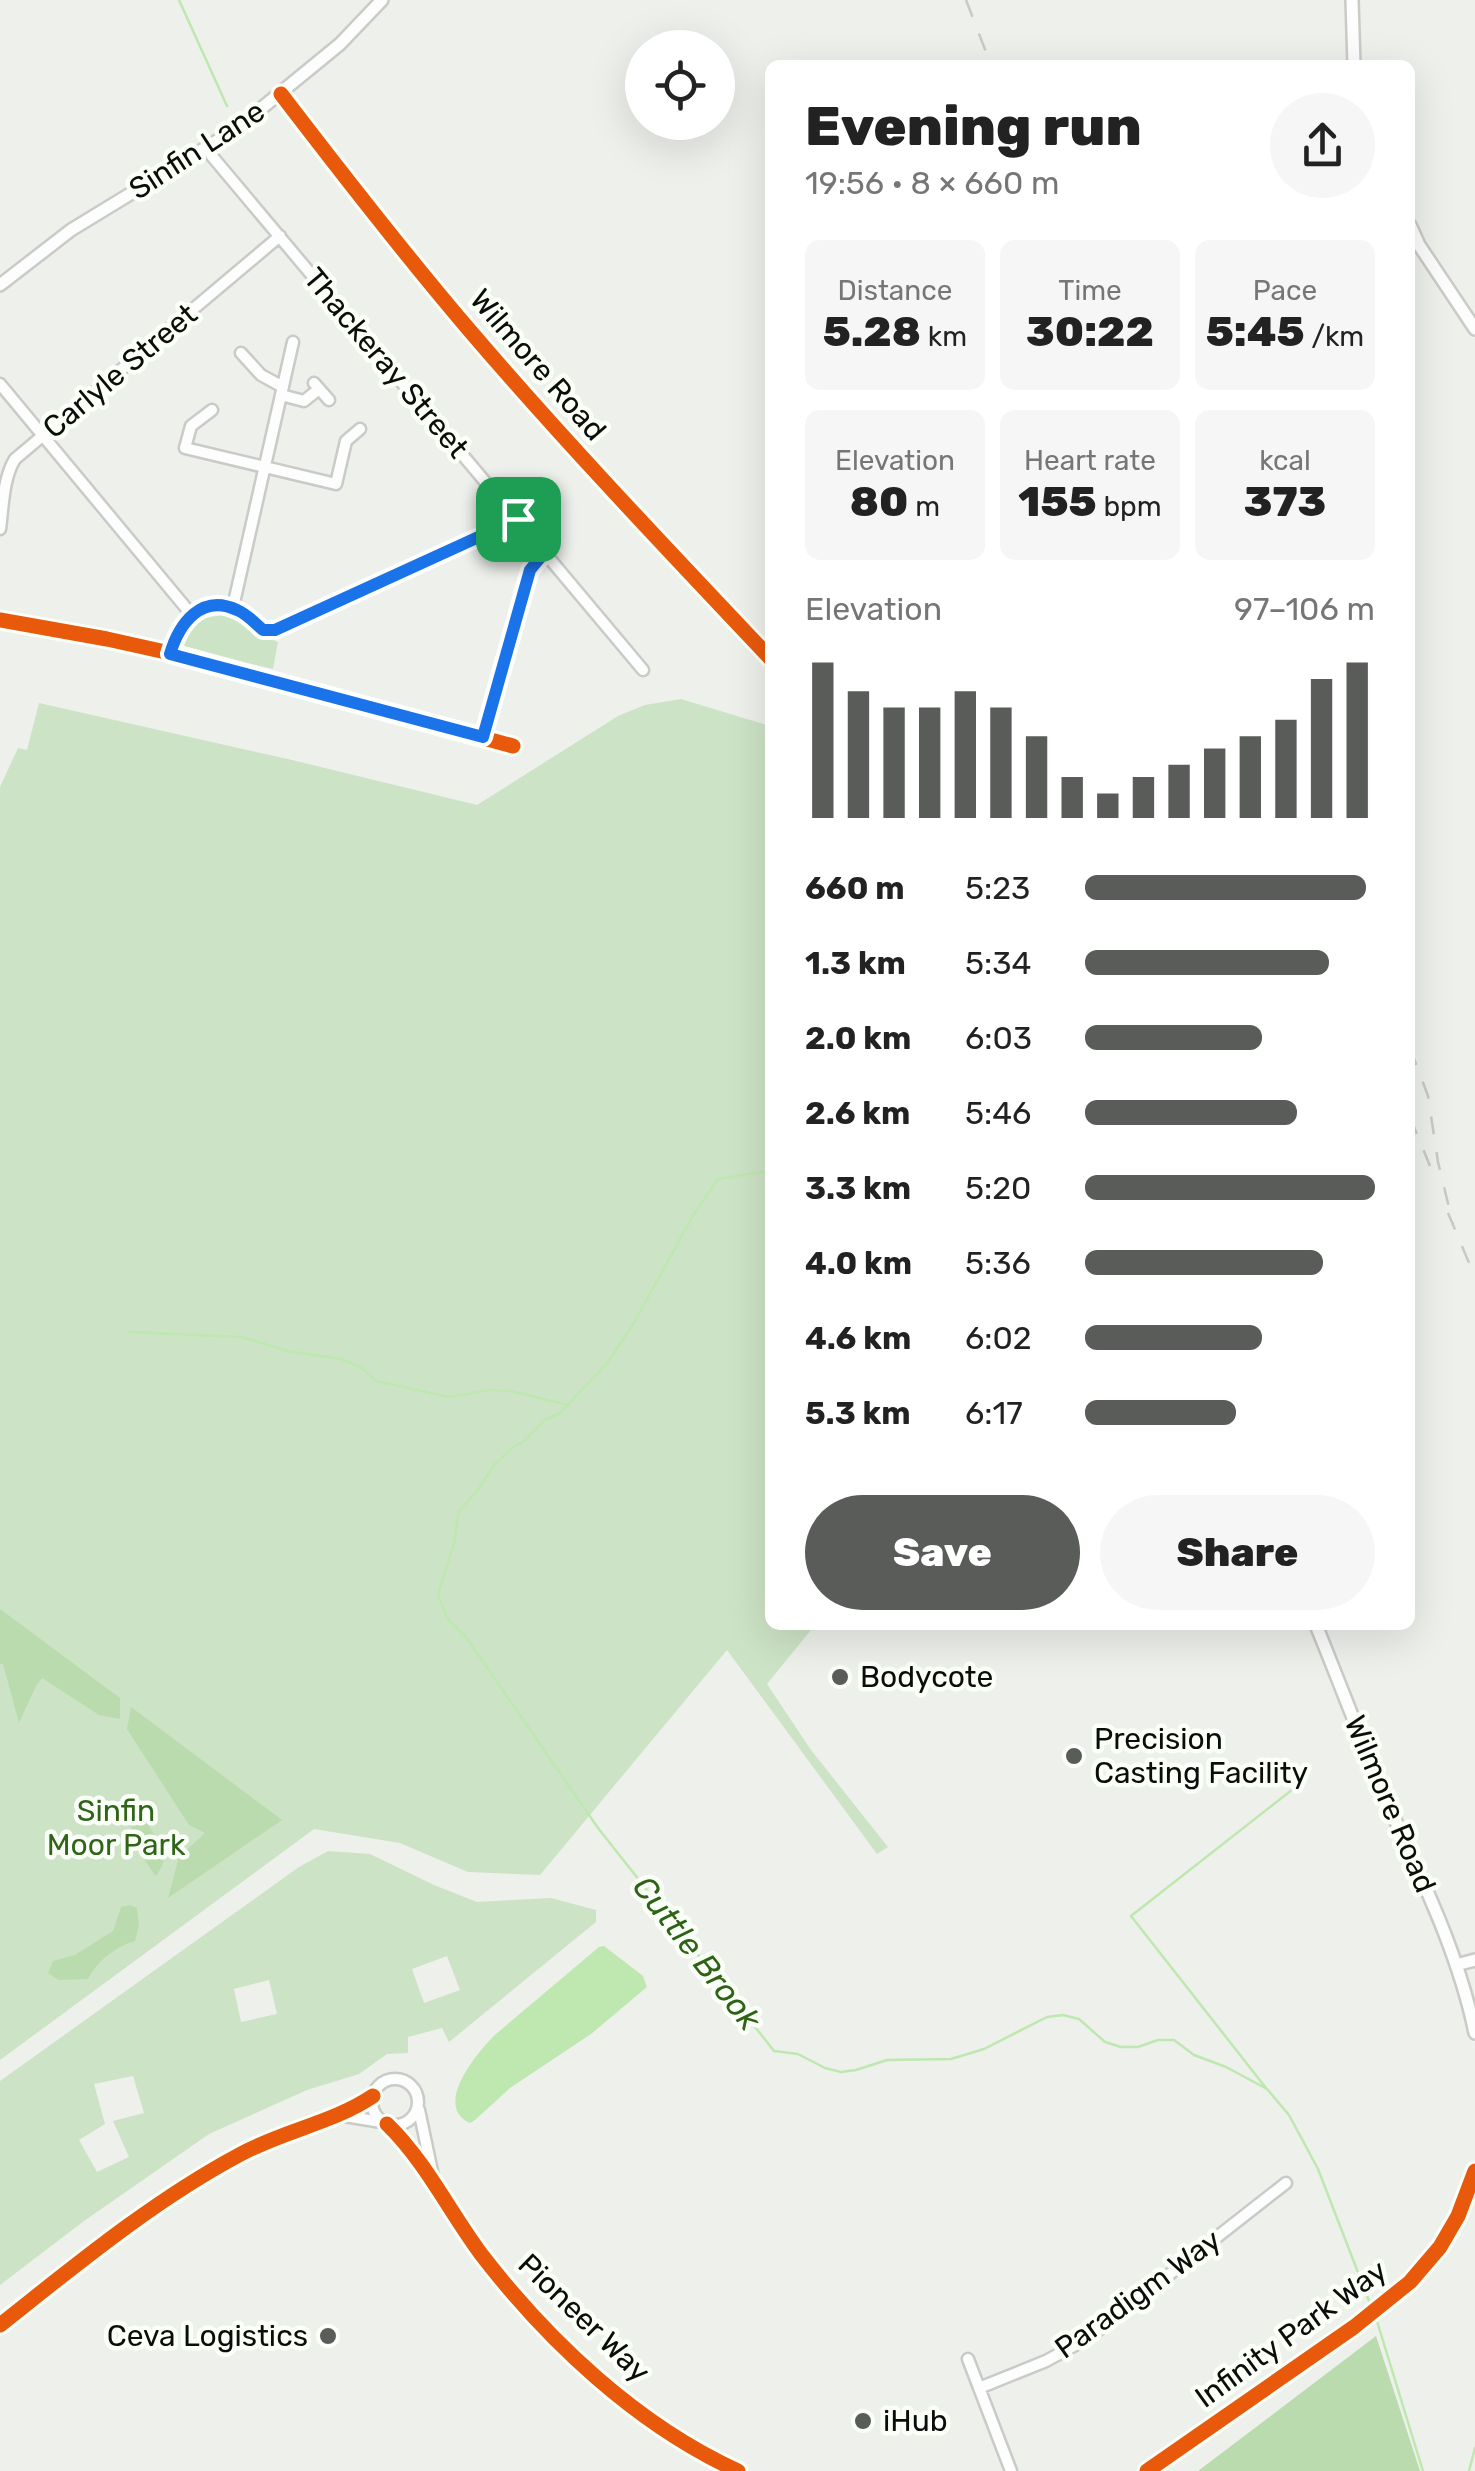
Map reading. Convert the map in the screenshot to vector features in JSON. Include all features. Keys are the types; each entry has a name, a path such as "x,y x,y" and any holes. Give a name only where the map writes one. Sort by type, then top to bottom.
{"street":[{"name":"Sinfin Lane","path":"0,286 71,230 235,130 340,44 382,0"},
{"path":"1352,0 1354,60"},
{"name":"Wilmore Road","path":"281,94 470,331 591,468 765,653"},
{"name":"Thackeray Street","path":"206,149 643,670"},
{"name":"Carlyle Street","path":"0,529 11,466 280,236"},
{"path":"1415,237 1475,329"},
{"path":"233,607 292,342"},
{"path":"241,353 282,391 304,401 317,386 329,400"},
{"path":"0,384 191,614"},
{"path":"212,410 191,426 185,448 336,484 346,441 360,429"},
{"path":"170,654 176,634 191,614 213,606 233,607 263,630 275,630 518,519"},
{"path":"483,737 530,570 545,552"},
{"path":"0,620 170,654 513,746"},
{"name":"Wilmore Road","path":"1318,1630 1456,1965"},
{"path":"1475,1960 1456,1965 1475,2033"},
{"path":"0,2325 208,2172 281,2134 338,2115 396,2079 413,2087 418,2104 414,2116 405,2124 338,2115"},
{"path":"373,2096 375,2114 385,2123"},
{"name":"Pioneer Way","path":"418,2104 434,2182"},
{"name":"Pioneer Way","path":"385,2123 405,2142 483,2256 566,2349 654,2422 738,2471"},
{"name":"Infinity Park Way","path":"1147,2471 1354,2327 1410,2282 1440,2247 1458,2216 1475,2171"},
{"name":"Paradigm Way","path":"980,2388 1046,2361 1088,2338 1286,2182"},
{"path":"968,2359 1011,2471"}],"green space":[{"path":"222,615 278,642 273,669 183,648 196,620"},
{"name":"Sinfin Moor Park","path":"681,699 765,724 765,1630 811,1630 767,1684 811,1750 888,1847 877,1854 727,1650 540,1875 468,1872 400,1843 314,1829 0,2060 0,787 18,748 27,750 39,703 477,805 618,716 645,705"},
{"path":"328,1851 370,1854 477,1902 551,1898 596,1910 596,1922 449,2042 442,2028 408,2037 408,2053 387,2054 359,2074 307,2090 209,2134 0,2285 0,2081 299,1867","holes":["447,1956 460,1990 424,2003 412,1969","269,1980 277,2014 241,2022 234,1989","133,2076 144,2113 113,2121 129,2157 97,2172 79,2140 105,2124 94,2084"]}],"shaded area":[{"path":"0,1609 120,1698 120,1719 99,1715 42,1678 19,1723 0,1664"},
{"path":"131,1707 282,1820 168,1898 179,1857 205,1833 189,1825 127,1729"},
{"path":"126,1798 146,1804 147,1821 164,1852 156,1876 130,1834 135,1815"},
{"path":"121,1907 137,1908 139,1926 135,1941 108,1955 88,1979 59,1980 48,1973 53,1961 75,1955 113,1931"},
{"path":"604,1946 643,1976 647,1987 591,2034 510,2088 475,2120 470,2123 459,2115 457,2092 479,2053 496,2034"},
{"path":"1376,2336 1420,2471 1198,2471"}],"waterway":[{"name":"Cuttle Brook","path":"179,0 227,106"},
{"name":"Cuttle Brook","path":"765,1173 718,1179 607,1363 559,1414 546,1419 495,1464 459,1511 438,1595 447,1618 466,1637 598,1828 774,2051 798,2054 841,2072 887,2060 951,2059 984,2049 1047,2017 1063,2015 1079,2019 1105,2042 1121,2047 1174,2040 1194,2055 1267,2089 1289,2115 1318,2169 1371,2306"},
{"path":"129,1332 241,1337 288,1351 341,1359 360,1367 376,1381 449,1397 489,1390 511,1391 568,1405"},
{"path":"1266,2088 1131,1916 1302,1782"},
{"name":"Cuttle Brook","path":"1376,2318 1423,2471"},
{"path":"1469,2471 1475,2448"}],"railway":[{"path":"966,0 989,60"},
{"path":"1415,1061 1428,1096 1453,1224"},
{"path":"1415,1129 1430,1166"},
{"path":"1448,1213 1475,1277"}],"cycle path":[{"path":"281,94 471,332 765,653"},
{"path":"0,620 170,653 513,746"},
{"path":"0,2325 116,2235 207,2173 255,2147 373,2096"},
{"path":"387,2124 425,2170 481,2254 565,2349 665,2430 738,2471"},
{"path":"1147,2471 1354,2327 1410,2282 1440,2247 1458,2216 1475,2171"}],"place":[{"name":"Bodycote","path":"840,1677"},
{"name":"Precision Casting Facility","path":"1074,1756"},
{"name":"Ceva Logistics","path":"328,2336"},
{"name":"iHub","path":"863,2421"}],"route":[{"path":"518,519 545,552 530,570 483,737 170,654 176,634 191,614 213,606 233,607 263,630 275,630 518,519"}]}
